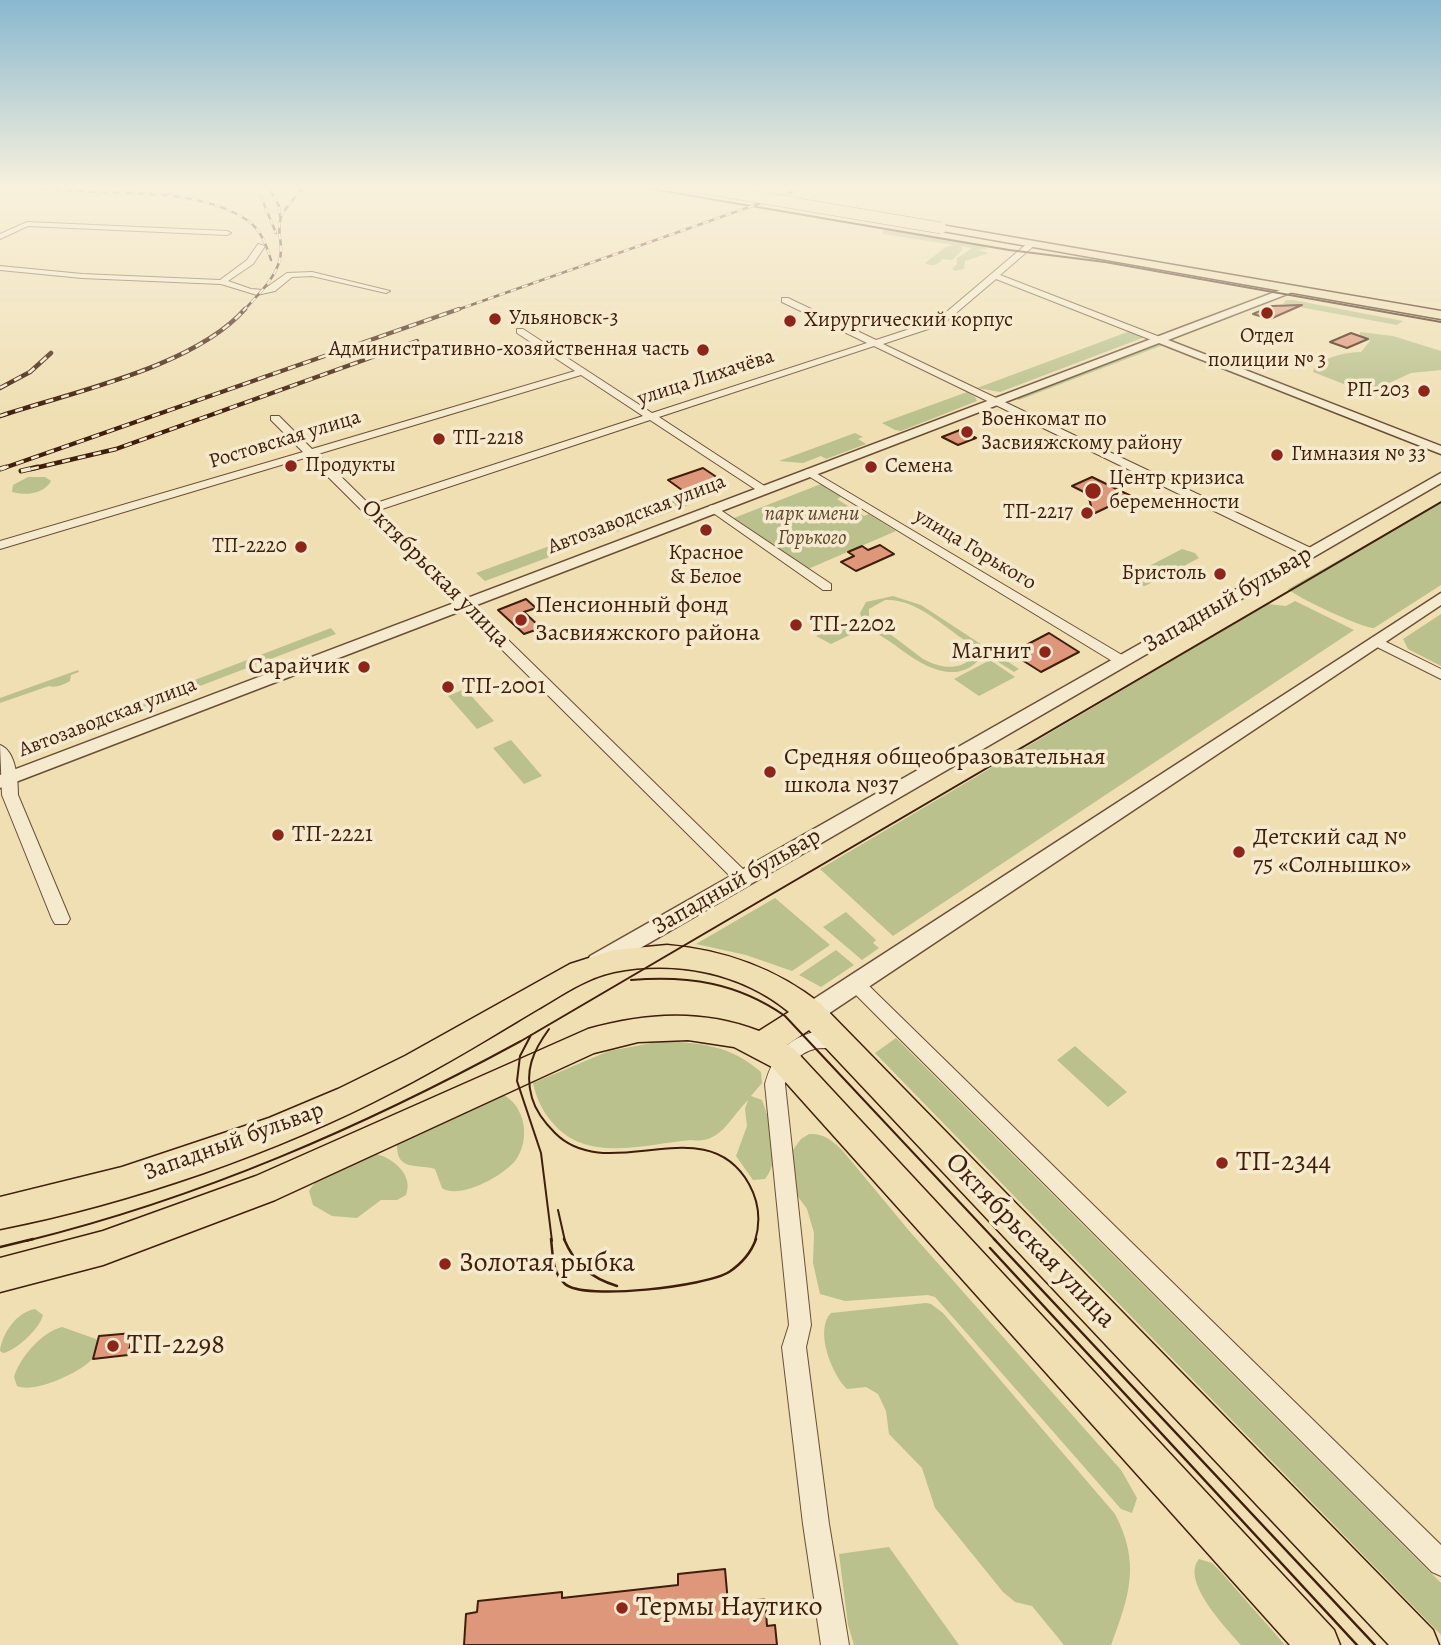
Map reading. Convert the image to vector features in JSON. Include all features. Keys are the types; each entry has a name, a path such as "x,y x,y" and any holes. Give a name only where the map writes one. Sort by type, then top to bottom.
{"main road":[{"path":"1140,263 1441,315"},
{"name":"Октябрьская улица","path":"584,970 616,961 650,957 709,961 768,982 811,1013 1418,1645"},
{"name":"Западный бульвар","path":"0,1213 67,1198 143,1176 321,1111 401,1074 584,970"},
{"path":"811,1013 776,1045 1319,1645"},
{"name":"Западный бульвар","path":"0,1275 103,1248 263,1189 588,1042 625,1030 667,1027 725,1031 776,1045"}],"street":[{"path":"222,282 249,263"},
{"name":"улица Лихачёва","path":"370,509 948,318 1010,263"},
{"path":"0,268 123,279 222,282 238,290 251,292 275,290 290,275 312,274 386,291"},
{"path":"995,276 1441,450"},
{"name":"Автозаводская улица","path":"6,780 992,401 1291,289"},
{"path":"785,300 1311,553"},
{"path":"520,331 762,489"},
{"name":"Ростовская улица","path":"0,545 582,372"},
{"name":"Октябрьская улица","path":"275,418 743,879"},
{"name":"улица Горького","path":"809,472 1122,661"},
{"name":"Западный бульвар","path":"584,970 1441,477"},
{"path":"712,508 827,587"},
{"path":"811,1013 1441,598"},
{"path":"1376,641 1441,675"},
{"path":"0,750 10,795 61,919"},
{"path":"856,984 1441,1563"},
{"path":"835,1645 817,1537 794,1347 800,1325 775,1084 778,1067 776,1045 838,1041"}],"green space":[{"path":"965,263 964,269 952,269 957,264"},
{"path":"1286,300 1403,321 1397,325 1283,304"},
{"path":"1133,330 1145,337 1000,392 977,388"},
{"path":"1360,332 1393,336 1441,351 1441,370 1411,373 1376,389 1359,390 1313,372 1315,365 1326,360 1361,352 1370,341 1360,335"},
{"path":"1160,342 1166,344 1019,400 1014,398"},
{"path":"967,392 977,401 901,431 882,423"},
{"path":"855,433 863,437 858,439 866,444 826,459 821,456 803,463 779,461"},
{"path":"28,477 45,477 51,481 44,489 34,493 12,492 13,485"},
{"name":"парк имени Горького","path":"821,484 841,497 837,499 864,516 869,514 896,531 808,569 734,518"},
{"path":"680,498 689,505 485,581 476,573"},
{"path":"1441,502 1441,585 1374,628 1330,612 1288,589"},
{"path":"1182,549 1195,553 1199,558 1145,586 1135,585 1128,580 1130,576"},
{"path":"893,596 921,605 1019,669 1014,672 981,651 979,660 968,668 957,672 934,669 912,657 865,623 860,613 866,602","holes":["885,600 907,603 928,614 966,641 971,646 972,658 954,667 929,662 869,618 869,609"]},
{"path":"1295,601 1354,630 893,936 820,869 1268,604 1286,606"},
{"path":"1441,614 1441,666 1408,649 1403,639"},
{"path":"845,622 858,631 831,644 816,636"},
{"path":"331,628 336,634 22,754 19,747"},
{"path":"990,660 1015,677 979,696 954,679"},
{"path":"78,670 79,672 71,675 70,681 62,685 49,686 0,703 0,698"},
{"path":"465,689 494,721 477,729 448,696"},
{"path":"511,740 542,776 524,784 493,748"},
{"path":"775,898 830,945 792,971 746,955 696,944"},
{"path":"846,912 876,940 873,943 879,948 862,960 823,927"},
{"path":"836,950 854,965 821,987 799,975"},
{"path":"896,1038 1441,1583 1441,1635 875,1053"},
{"path":"662,1041 714,1047 738,1056 761,1072 762,1083 751,1096 762,1100 773,1140 773,1161 765,1179 753,1180 736,1156 747,1126 745,1109 748,1100 724,1129 710,1138 617,1148 581,1143 566,1135 542,1109 533,1083 609,1051"},
{"path":"1075,1046 1127,1092 1108,1107 1057,1060"},
{"path":"502,1094 510,1099 521,1115 524,1134 520,1153 501,1173 469,1189 450,1191 442,1188 435,1169 409,1165 400,1159 397,1143"},
{"path":"809,1134 827,1138 842,1150 911,1233 1121,1470 1137,1498 1132,1513 1121,1509 935,1297 928,1295 845,1301 820,1294 813,1263 814,1233 807,1209 796,1194 790,1154 801,1139"},
{"path":"376,1154 395,1163 405,1174 408,1188 406,1195 397,1200 381,1200 357,1218 332,1216 313,1205 309,1191 321,1177 348,1161"},
{"path":"926,1303 943,1313 1115,1514 1128,1549 1130,1580 1111,1645 1064,1645 1032,1606 1015,1602 1003,1592 935,1508 922,1468 889,1434 886,1411 878,1394 866,1387 847,1389 836,1374 827,1352 824,1330 831,1313"},
{"path":"35,1309 43,1315 32,1332 21,1344 3,1353 0,1351 12,1324 22,1314"},
{"path":"62,1327 96,1339 98,1342 93,1358 57,1380 34,1387 17,1386 14,1377 27,1354 47,1334"},
{"path":"889,1547 959,1645 854,1645 848,1625 839,1554"},
{"path":"1199,1559 1212,1563 1221,1572 1285,1645 1241,1645 1200,1592 1195,1568"}],"building":[{"path":"1302,305 1270,319 1253,314 1272,306"},
{"path":"1351,333 1368,339 1347,348 1330,342"},
{"path":"960,430 976,438 958,445 942,437"},
{"path":"703,468 721,480 686,493 668,480"},
{"name":"Центр кризиса беременности","path":"1092,477 1131,496 1093,514 1088,494 1072,486"},
{"path":"880,545 894,554 856,571 841,562 854,556 848,552 862,546 868,550"},
{"name":"Пенсионный фонд Засвияжского района","path":"526,599 536,608 524,612 541,628 524,634 498,610"},
{"name":"Магнит","path":"1049,633 1079,652 1041,672 1011,653"},
{"name":"ТП-2298","path":"133,1333 128,1355 93,1359 99,1336"},
{"name":"Термы Наутико","path":"725,1569 728,1603 765,1599 767,1626 775,1625 777,1645 464,1645 466,1614 477,1612 478,1601 562,1592 562,1598 678,1585 678,1574"}],"tram line":[{"path":"1109,263 1441,322"},
{"path":"531,1035 1441,502"},
{"path":"631,980 672,979 712,984 749,996 785,1016 996,1241"},
{"path":"549,1029 534,1053 529,1079 536,1108 551,1129 577,1147 602,1153 683,1148 708,1151 730,1162 749,1184 755,1198 758,1212 755,1241"},
{"path":"26,1241 155,1204 280,1157 462,1073 531,1035"},
{"path":"531,1035 520,1056 517,1081 541,1153 552,1241"},
{"path":"558,1210 565,1241"},
{"path":"0,1247 33,1239"},
{"path":"551,1239 555,1269 561,1280 577,1289 596,1291 646,1290 716,1277 729,1272 741,1262 755,1241"},
{"path":"994,1239 1375,1645"},
{"path":"565,1241 573,1256 585,1269 599,1279 617,1286"},
{"path":"990,1248 1357,1645"}],"railway":[{"path":"244,310 268,284 279,263"},
{"path":"454,311 591,263"},
{"path":"1,469 459,309"},
{"path":"0,416 96,387 164,362 223,329 244,310"},
{"path":"31,469 116,449 417,341"},
{"path":"0,388 30,372 51,353"},
{"path":"0,469 6,467"},
{"path":"21,471 38,467"}],"place":[{"name":"Отдел полиции № 3","path":"1267,313"},
{"name":"Ульяновск-3","path":"495,319"},
{"name":"Хирургический корпус","path":"790,321"},
{"name":"Административно-хозяйственная часть","path":"703,350"},
{"name":"РП-203","path":"1424,391"},
{"name":"Военкомат по Засвияжскому району","path":"967,432"},
{"name":"ТП-2218","path":"439,439"},
{"name":"Гимназия № 33","path":"1277,455"},
{"name":"Продукты","path":"291,466"},
{"name":"Семена","path":"871,467"},
{"name":"Центр кризиса беременности","path":"1093,491"},
{"name":"ТП-2217","path":"1087,513"},
{"name":"Красное & Белое","path":"706,530"},
{"name":"ТП-2220","path":"301,547"},
{"name":"Бристоль","path":"1220,574"},
{"name":"Пенсионный фонд Засвияжского района","path":"521,620"},
{"name":"ТП-2202","path":"796,625"},
{"name":"Магнит","path":"1045,652"},
{"name":"Сарайчик","path":"364,667"},
{"name":"ТП-2001","path":"448,687"},
{"name":"Средняя общеобразовательная школа №37","path":"770,772"},
{"name":"ТП-2221","path":"278,835"},
{"name":"Детский сад № 75 «Солнышко»","path":"1239,852"},
{"name":"ТП-2344","path":"1222,1163"},
{"name":"Золотая рыбка","path":"445,1264"},
{"name":"ТП-2298","path":"113,1346"},
{"name":"Термы Наутико","path":"622,1608"}]}
